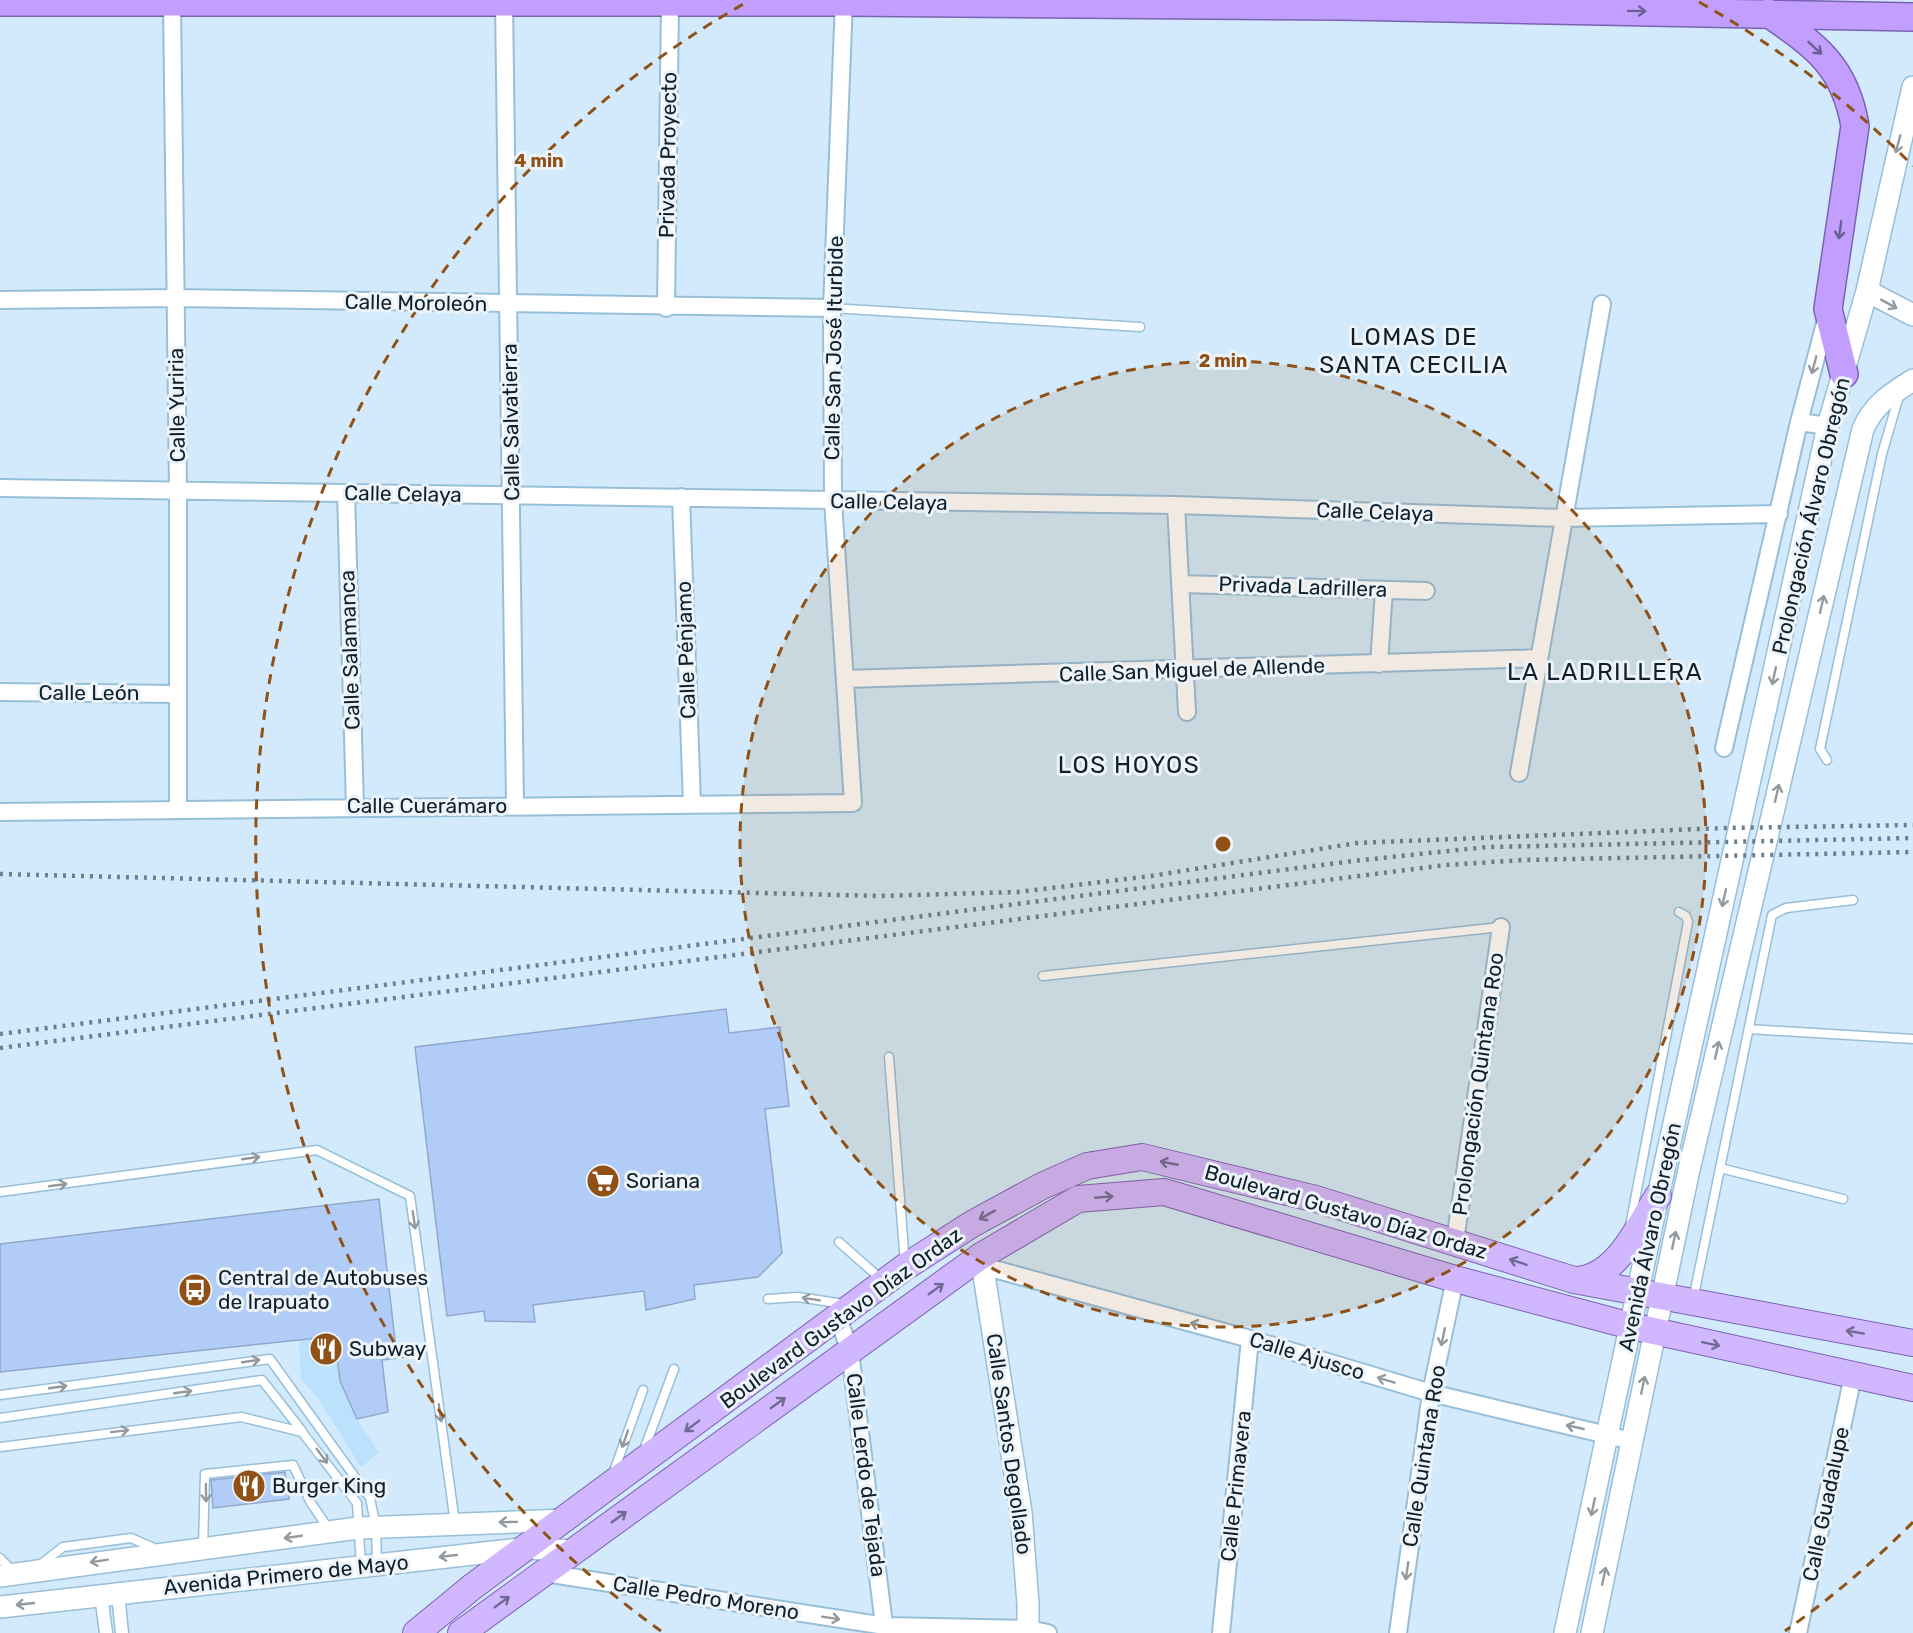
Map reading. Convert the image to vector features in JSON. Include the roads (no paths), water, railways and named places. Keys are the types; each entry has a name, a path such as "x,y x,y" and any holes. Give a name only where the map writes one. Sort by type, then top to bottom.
{"highway":[{"path":"0,2 844,1 1768,13 1912,17"},
{"path":"1768,13 1802,36 1825,58 1841,78 1851,99 1855,126 1828,309 1844,374"}],"main road":[{"name":"Boulevard Gustavo Díaz Ordaz","path":"416,1633 451,1604 905,1267 972,1224 1041,1185 1087,1166 1142,1157 1316,1199 1574,1280 1913,1343"},
{"name":"Boulevard Gustavo Díaz Ordaz","path":"461,1633 850,1351 1078,1199 1164,1192 1455,1279 1643,1329 1913,1388"},
{"path":"1574,1280 1582,1280 1603,1270 1615,1261 1658,1196"}],"street":[{"name":"Calle Yuriria","path":"172,1 178,491 178,809"},
{"name":"Calle San José Iturbide","path":"844,1 832,308 833,501 853,803"},
{"name":"Calle Salvatierra","path":"504,2 513,495 515,805"},
{"name":"Privada Proyecto","path":"666,308 670,3"},
{"name":"Prolongación Álvaro Obregón","path":"1737,841 1828,426 1866,291 1913,87"},
{"path":"1866,291 1913,315"},
{"name":"Calle Moroleón","path":"0,300 176,298 666,308 832,308"},
{"path":"1519,773 1602,304"},
{"path":"1725,748 1799,422 1828,309"},
{"name":"Prolongación Álvaro Obregón","path":"1764,850 1863,429 1869,414 1881,400 1907,384"},
{"path":"1799,422 1828,426"},
{"name":"Calle Celaya","path":"0,488 1176,505 1563,518 1779,514"},
{"name":"Calle Salamanca","path":"346,493 355,806"},
{"name":"Calle Pénjamo","path":"681,497 692,804"},
{"path":"1176,505 1187,712"},
{"name":"Privada Ladrillera","path":"1180,584 1426,591"},
{"path":"1379,664 1383,590"},
{"name":"Calle San Miguel de Allende","path":"845,679 1539,658"},
{"name":"Calle León","path":"0,692 178,694"},
{"name":"Calle Cuerámaro","path":"0,812 355,806 853,803"},
{"name":"Avenida Álvaro Obregón","path":"1651,1295 1658,1196 1737,841"},
{"name":"Avenida Álvaro Obregón","path":"1565,1633 1608,1435 1643,1329 1688,1174 1764,850"},
{"name":"Prolongación Quintana Roo","path":"1455,1241 1501,927"},
{"name":"Calle Ajusco","path":"982,1261 1431,1393 1632,1441"},
{"name":"Calle Santos Degollado","path":"982,1261 1021,1512 1034,1632"},
{"name":"Calle Quintana Roo","path":"1398,1633 1431,1393 1455,1279"},
{"name":"Calle Lerdo de Tejada","path":"845,1312 885,1630"},
{"name":"Avenida Álvaro Obregón","path":"1592,1633 1632,1441 1643,1329"},
{"name":"Calle Primavera","path":"1221,1633 1250,1339"},
{"name":"Calle Guadalupe","path":"1798,1633 1853,1376"},
{"name":"Avenida Primero de Mayo","path":"16,1574 131,1557 367,1528 566,1520"},
{"name":"Avenida Primero de Mayo","path":"0,1606 528,1548 572,1551"},
{"name":"Calle Pedro Moreno","path":"545,1573 885,1630 1034,1632"},
{"path":"106,1633 110,1595"},
{"path":"110,1595 122,1633"}],"lane":[{"path":"832,308 1140,327"},
{"path":"1827,760 1820,749 1881,454 1907,384"},
{"path":"1692,1303 1772,915 1786,908 1853,900"},
{"path":"1626,1247 1688,922 1686,916 1679,912"},
{"path":"1042,976 1501,927"},
{"path":"1749,1029 1913,1039"},
{"path":"889,1058 905,1267"},
{"path":"0,1192 317,1150 410,1196 455,1523"},
{"path":"1720,1168 1843,1199"},
{"path":"839,1242 885,1282"},
{"path":"768,1299 798,1297 845,1312"},
{"path":"0,1395 270,1359 370,1498 367,1528 369,1565"},
{"path":"638,1467 674,1370"},
{"path":"0,1419 262,1380 357,1503 367,1528 369,1565"},
{"path":"608,1489 643,1390"},
{"path":"0,1447 241,1417 303,1432"},
{"path":"203,1549 205,1474 293,1465 311,1503 330,1532"},
{"path":"0,1558 16,1574"}],"railway":[{"path":"0,874 880,896 1018,892 1151,876 1357,843 1724,828 1913,825"},
{"path":"0,1034 1353,861 1487,847 1913,838"},
{"path":"0,1048 1446,865 1523,860 1913,852"}],"place":[{"name":"Soriana","path":"603,1181"},
{"name":"Central de Autobuses de Irapuato","path":"195,1290"},
{"name":"Subway","path":"326,1349"},
{"name":"Burger King","path":"249,1486"}],"district":[{"name":"LOMAS DE SANTA CECILIA","path":"1414,351"},
{"name":"LA LADRILLERA","path":"1605,672"},
{"name":"LOS HOYOS","path":"1129,765"}]}
